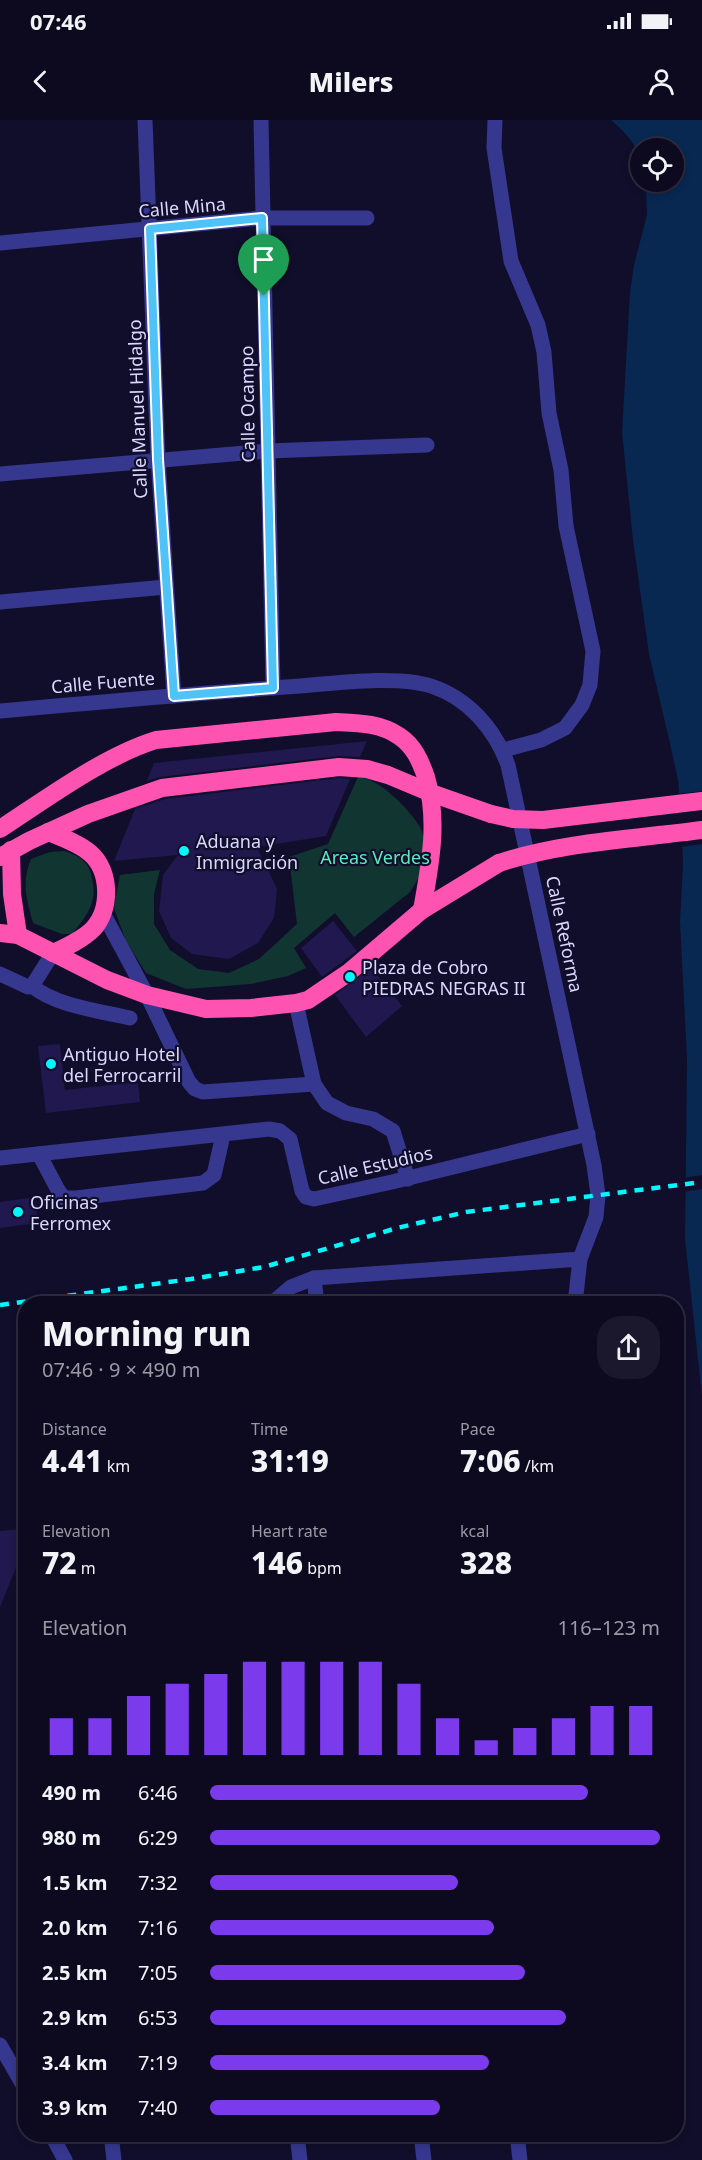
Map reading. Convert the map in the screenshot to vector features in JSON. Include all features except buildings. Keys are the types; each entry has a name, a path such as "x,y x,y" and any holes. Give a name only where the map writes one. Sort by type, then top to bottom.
{"highway":[{"path":"0,829 133,747 156,740 336,722 361,723 381,727 399,735 420,757 431,794 434,826 422,910"},
{"path":"702,801 543,820 513,819 431,794 388,775 367,769 328,768 162,788 117,802 5,853 12,894 9,934 107,980 147,995 206,1009 251,1008 296,1003 308,1000 348,973 422,910 499,863 563,847 702,830"},
{"path":"48,832 73,842 92,854 104,875 106,899 104,915 92,930 53,953"}],"street":[{"name":"Calle Manuel Hidalgo","path":"145,120 158,459 174,696"},
{"name":"Calle Ocampo","path":"261,120 273,688"},
{"path":"495,120 494,148 511,261 538,325 544,352 549,413 561,470 566,526 593,651 590,685 582,705 565,728 541,740 503,750"},
{"name":"Calle Mina","path":"0,243 262,218 367,218"},
{"path":"0,474 268,451 427,445"},
{"path":"0,602 166,587"},
{"name":"Calle Fuente","path":"0,711 273,688 394,681 430,686 458,698"},
{"name":"Calle Reforma","path":"458,698 480,716 503,750 508,765 588,1134 598,1195 592,1231 580,1259 575,1296"},
{"path":"104,915 147,995 189,1082 195,1089 203,1092 314,1084"},
{"path":"32,986 53,953"},
{"path":"0,974 27,987 32,986 42,995 55,1000 130,1018"},
{"path":"296,1003 314,1084 327,1103 346,1113 373,1119 393,1131 408,1179"},
{"name":"Calle Estudios","path":"0,1158 269,1129 280,1131 290,1139 302,1191 306,1197 314,1199 408,1179 588,1134"},
{"path":"39,1154 64,1198 76,1198 203,1183 214,1175 223,1135"},
{"path":"280,1296 291,1287 314,1278 580,1259"},
{"path":"314,1278 316,1296"},
{"path":"0,2045 18,2076"},
{"path":"55,2142 65,2160"},
{"path":"112,2142 114,2160"},
{"path":"298,2142 300,2160"},
{"path":"422,2142 424,2160"},
{"path":"518,2142 520,2160"}],"green space":[{"name":"Areas Verdes","path":"358,777 366,778 384,788 409,812 422,831 427,864 410,892 354,937 335,913 294,948 306,968 288,976 251,984 186,989 146,973 126,941 114,908 120,875 160,870 154,894 154,924 170,950 198,969 229,973 259,959 297,924 289,857 328,844"},
{"path":"64,851 77,856 86,863 91,873 93,887 90,909 72,934 62,934 33,923 26,891 26,876 31,859 50,852"}],"water":[{"path":"611,120 702,120 702,1396 685,1239 687,1059 680,922 683,863 681,811 678,780 649,654 633,540 622,432 630,293 634,265 647,215 646,192 684,192 684,138 630,140"}],"pier":[{"path":"702,791 702,844 680,847 676,794"},
{"path":"702,1175 702,1189 682,1192 682,1178"}],"railway":[{"path":"66,1296 264,1267 397,1228 466,1212 702,1182"},
{"path":"0,1305 18,1303"}],"place":[{"name":"Aduana y Inmigración","path":"184,851"},
{"name":"Plaza de Cobro PIEDRAS NEGRAS II","path":"350,977"},
{"name":"Antiguo Hotel del Ferrocarril","path":"51,1064"},
{"name":"Oficinas Ferromex","path":"18,1212"}],"route":[{"path":"262,218 264,296 273,688 174,696 158,459 150,229 262,218"}]}
